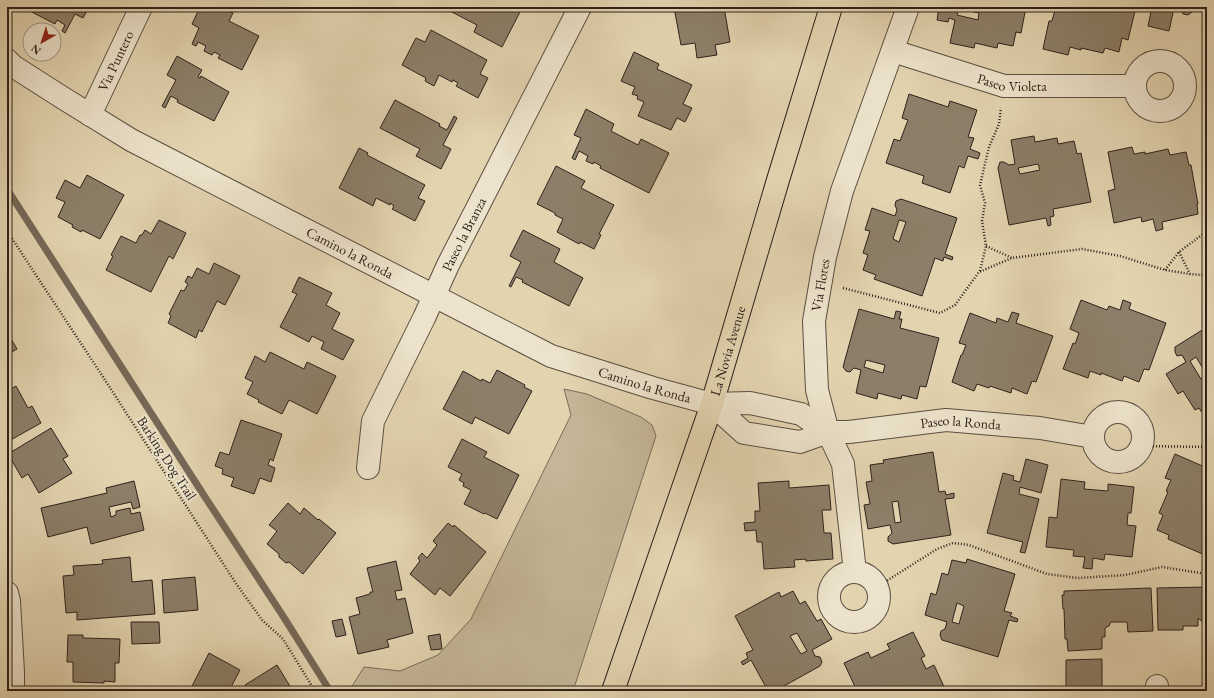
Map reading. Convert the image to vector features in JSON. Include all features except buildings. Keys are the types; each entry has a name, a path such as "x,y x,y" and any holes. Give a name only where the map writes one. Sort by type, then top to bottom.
{"main road":[{"name":"La Novia Avenue","path":"613,691 712,404 831,7"}],"street":[{"name":"Via Puntero","path":"90,114 141,7"},
{"name":"Paseo la Branza","path":"368,468 373,421 424,318 448,265 580,7"},
{"name":"Via Flores","path":"854,572 843,464 828,432 817,390 814,321 825,257 842,191 908,7"},
{"name":"Paseo Violeta","path":"893,51 1004,86 1135,86"},
{"name":"Camino la Ronda","path":"7,60 13,66 131,140 551,356 653,388 712,404 750,403 801,414 828,432"},
{"name":"Camino la Ronda","path":"712,404 744,434 800,442 828,432"},
{"path":"1118,412 1128,414 1136,420 1141,428 1143,437 1141,446 1136,454 1128,460 1118,462 1109,460 1101,454 1095,446 1093,437 1095,427 1101,419 1109,414 1118,412"},
{"name":"Paseo la Ronda","path":"828,432 849,432 946,420 1040,428 1093,437"},
{"path":"854,572 864,574 872,579 877,587 879,597 877,606 872,614 864,620 854,622 845,620 837,614 831,606 830,597 832,587 837,579 845,574 854,572"},
{"path":"7,593 9,601 13,691"}],"path":[{"path":"821,282 940,313 955,305 979,272 986,246 982,221 985,203 980,185 989,147 999,124 1004,86"},
{"name":"Barking Dog Trail","path":"7,231 108,383 235,582 262,620 283,639 315,691"},
{"path":"1165,270 1179,252 1207,231"},
{"path":"986,246 1012,258"},
{"path":"979,272 1012,258 1082,249 1120,256 1165,270 1202,275 1207,272"},
{"path":"1179,252 1190,274"},
{"path":"1202,275 1207,280"},
{"path":"1141,446 1207,447"},
{"path":"877,587 937,549 953,543 969,545 1047,574 1078,578 1125,575 1162,567 1207,574"}],"shaded area":[{"path":"564,389 587,394 641,417 652,425 656,436 573,691 349,691 364,667 400,671 438,655 471,619 571,415"}],"waterway":[{"path":"7,189 330,691"}]}
